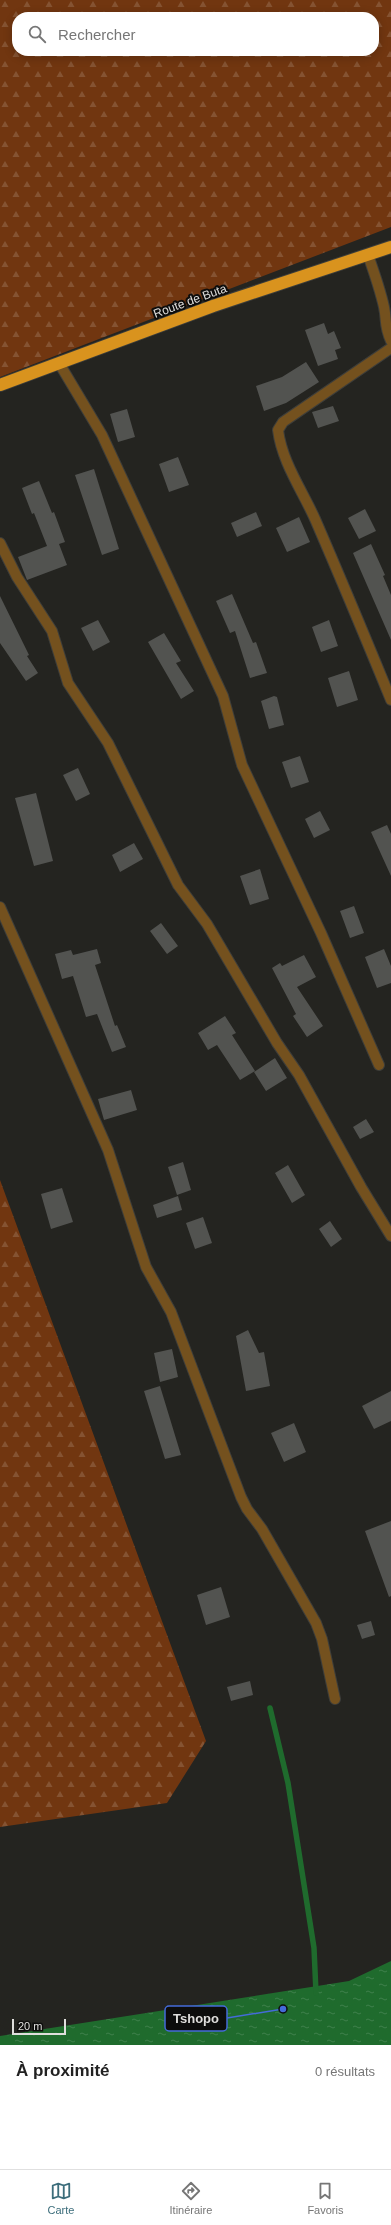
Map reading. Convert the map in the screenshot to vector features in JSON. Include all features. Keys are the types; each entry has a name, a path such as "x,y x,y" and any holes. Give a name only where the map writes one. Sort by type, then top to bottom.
{"highway":[{"name":"Route de Buta","path":"0,385 213,306 391,247"}],"street":[{"path":"368,255 382,297 385,311 385,327 391,341"},
{"path":"391,348 283,422 278,430 280,445 286,461 328,549 391,700"},
{"path":"59,363 102,435 223,696 242,765 321,933 379,1065"},
{"path":"0,544 17,577 52,631 68,684 108,743 178,884 207,924 273,1036 299,1075 361,1187 391,1236"},
{"path":"0,907 108,1150 146,1267 171,1312 241,1497 247,1509 262,1529 316,1623 322,1639 335,1699"}],"green space":[{"path":"0,0 391,0 391,227 0,377"},
{"path":"0,1180 206,1741 167,1803 0,1827"}],"water":[{"path":"391,1961 391,2045 0,2045 0,2036 349,1981"}],"building":[{"path":"324,323 328,334 334,331 341,348 335,350 338,359 318,366 305,330"},
{"path":"306,362 319,382 286,403 264,411 256,386 282,377"},
{"path":"333,406 339,421 318,428 312,412"},
{"path":"127,409 135,437 118,442 110,414"},
{"path":"178,457 189,485 169,492 159,464"},
{"path":"94,469 119,549 102,555 75,475"},
{"path":"39,481 52,513 54,512 65,542 59,544 67,565 27,580 18,557 47,546 22,488"},
{"path":"365,509 376,531 359,539 348,518"},
{"path":"256,512 262,526 237,537 231,523"},
{"path":"299,517 310,542 287,552 276,528"},
{"path":"371,544 385,575 383,576 391,595 391,640 353,553"},
{"path":"232,594 253,643 256,642 267,673 250,678 235,631 230,633 216,601"},
{"path":"0,596 29,655 27,656 38,673 26,681 0,643"},
{"path":"98,620 110,642 93,651 81,628"},
{"path":"329,620 338,646 321,652 312,627"},
{"path":"164,633 181,661 176,663 194,691 181,699 148,642"},
{"path":"349,671 358,700 337,707 328,678"},
{"path":"274,696 277,697 284,725 269,729 261,701"},
{"path":"300,756 309,782 291,788 282,762"},
{"path":"78,768 90,794 76,801 63,775"},
{"path":"36,793 53,861 34,866 15,798"},
{"path":"320,811 330,830 314,838 305,819"},
{"path":"387,825 391,834 391,876 371,832"},
{"path":"134,843 143,859 120,872 112,855"},
{"path":"260,869 269,899 250,905 240,876"},
{"path":"354,906 364,933 350,938 340,911"},
{"path":"161,923 178,946 167,954 150,931"},
{"path":"97,949 101,963 95,965 115,1026 117,1025 126,1047 112,1052 97,1014 86,1017 73,976 62,979 55,954 71,950 73,955"},
{"path":"384,949 391,966 391,983 377,988 365,957"},
{"path":"304,955 316,977 297,987 323,1026 307,1037 293,1016 296,1014 272,968 280,963 282,966"},
{"path":"225,1016 236,1033 232,1035 255,1071 240,1080 217,1045 208,1050 198,1033"},
{"path":"275,1058 287,1078 266,1091 254,1072"},
{"path":"131,1090 137,1110 104,1120 98,1099"},
{"path":"366,1119 374,1132 360,1139 353,1127"},
{"path":"183,1162 191,1190 177,1195 168,1167"},
{"path":"288,1165 305,1195 292,1203 275,1173"},
{"path":"62,1188 73,1222 51,1229 41,1194"},
{"path":"178,1196 182,1210 157,1218 153,1205"},
{"path":"203,1217 212,1243 195,1249 186,1223"},
{"path":"330,1221 342,1239 331,1247 319,1229"},
{"path":"248,1330 259,1353 264,1352 270,1386 246,1391 236,1336"},
{"path":"172,1349 178,1377 160,1382 154,1353"},
{"path":"160,1386 181,1455 165,1459 144,1391"},
{"path":"391,1391 391,1421 374,1429 362,1406"},
{"path":"294,1423 306,1452 284,1462 271,1433"},
{"path":"391,1521 391,1596 389,1597 365,1531"},
{"path":"221,1587 230,1617 206,1625 197,1595"},
{"path":"371,1621 375,1635 362,1639 357,1625"},
{"path":"250,1681 253,1695 231,1701 227,1687"}],"waterway":[{"path":"270,1708 288,1783 314,1948 316,1993"}],"place":[{"name":"Tshopo","path":"283,2009"}]}
